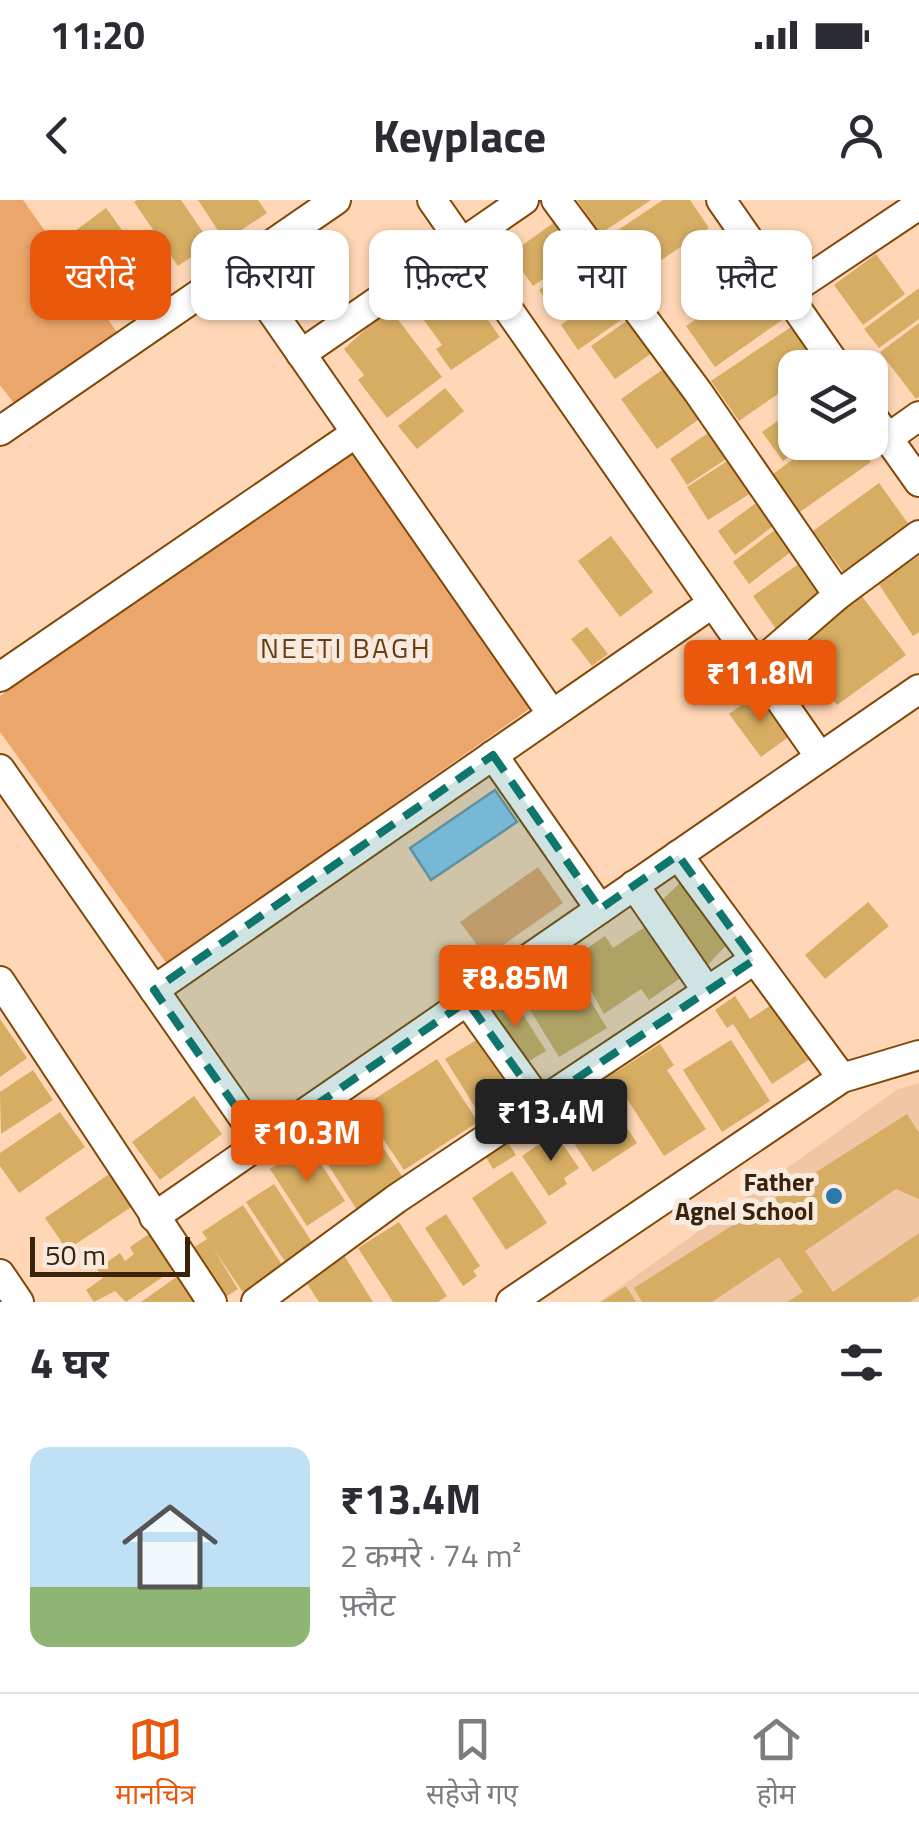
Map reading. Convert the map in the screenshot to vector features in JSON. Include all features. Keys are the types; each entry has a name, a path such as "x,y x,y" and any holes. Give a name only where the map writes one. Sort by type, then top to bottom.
{"street":[{"path":"292,230 336,200"},
{"path":"432,200 453,230"},
{"path":"481,230 524,200"},
{"path":"556,200 698,392 838,594"},
{"path":"721,200 742,230"},
{"path":"812,277 919,205"},
{"path":"0,431 191,300"},
{"path":"301,354 369,307"},
{"path":"277,320 552,714"},
{"path":"516,320 820,757"},
{"path":"804,320 825,350"},
{"path":"919,416 888,438 919,482"},
{"path":"0,678 356,433"},
{"path":"756,666 838,594 919,535"},
{"path":"154,990 713,604"},
{"path":"154,1217 919,688"},
{"path":"493,756 600,909"},
{"path":"0,769 261,1143"},
{"path":"678,855 842,1078"},
{"path":"634,886 707,992"},
{"path":"256,1302 396,1200 754,960"},
{"path":"0,981 212,1302"},
{"path":"467,1001 540,1103"},
{"path":"519,1300 842,1078 919,1055"},
{"path":"0,1274 19,1302"}],"highlighted area":[{"path":"493,755 600,909 678,855 754,960 540,1103 467,1001 261,1143 154,990"}],"shaded area":[{"path":"0,200 23,200 44,230 30,230 30,320 108,320 119,335 16,406 0,385"},
{"path":"351,452 532,707 167,964 0,732 0,696"},
{"path":"538,867 563,903 486,957 460,922"},
{"name":"Father Agnel School","path":"919,1083 919,1302 599,1302 898,1089"}],"water":[{"path":"495,790 517,822 431,880 410,848"}],"building":[{"path":"181,200 201,230 191,230 191,257 178,266 171,256 171,230 153,230 134,202"},
{"path":"198,200 258,200 267,213 242,230 218,230"},
{"path":"577,200 651,200 606,230 597,230"},
{"path":"663,200 690,200 709,228 681,230 681,247 661,260 661,230 618,230"},
{"path":"106,208 122,230 76,230"},
{"path":"563,216 573,230 543,230"},
{"path":"543,230 543,279 533,286 523,272 523,245"},
{"path":"876,254 905,294 863,325 834,285"},
{"path":"919,288 919,319 879,348 864,329"},
{"path":"376,320 398,320 442,377 387,418 358,380 364,375 344,349"},
{"path":"424,320 488,320 500,337 451,370 436,349 442,345"},
{"path":"568,320 621,320 578,350 561,325"},
{"path":"628,320 643,320 662,346 615,379 591,346"},
{"path":"695,320 782,320 715,367 686,326"},
{"path":"919,323 919,397 916,399 888,362 888,350 883,350"},
{"path":"791,327 807,350 778,350 778,394 739,421 711,381"},
{"path":"669,365 705,415 657,449 621,399"},
{"path":"445,388 464,411 417,449 398,426"},
{"path":"778,421 778,454 762,432"},
{"path":"714,429 732,455 687,485 670,459"},
{"path":"729,460 751,493 708,520 687,487"},
{"path":"792,460 871,462 797,514 770,476"},
{"path":"879,483 910,526 844,573 813,531"},
{"path":"760,500 777,523 735,555 718,531"},
{"path":"780,526 796,548 749,584 733,562"},
{"path":"611,536 653,592 620,617 578,561"},
{"path":"919,556 919,632 913,636 878,583"},
{"path":"807,558 830,591 776,629 753,596"},
{"path":"858,591 906,655 837,705 790,641"},
{"path":"587,627 608,654 592,666 571,639"},
{"path":"758,693 790,736 761,757 729,714"},
{"path":"681,882 729,942 705,968 659,903"},
{"path":"868,902 889,926 825,979 805,955"},
{"path":"654,921 689,972 649,1000 641,989 604,1014 573,958 605,936 613,948"},
{"path":"564,958 607,1028 559,1057 516,987"},
{"path":"509,992 546,1051 521,1066 484,1013"},
{"path":"735,996 750,1019 774,1003 810,1059 772,1084 733,1024 727,1028 715,1010"},
{"path":"0,1019 27,1058 0,1077"},
{"path":"483,1036 516,1089 478,1112 445,1059"},
{"path":"731,1040 770,1101 722,1132 683,1070"},
{"path":"660,1044 674,1065 667,1070 706,1129 664,1156 618,1085 612,1089 601,1071 611,1064 616,1072"},
{"path":"437,1059 478,1122 404,1170 362,1107"},
{"path":"33,1070 53,1100 1,1134 0,1092"},
{"path":"601,1089 637,1143 593,1172 551,1108 573,1094 579,1104"},
{"path":"194,1096 222,1134 160,1180 132,1142"},
{"path":"60,1112 85,1147 19,1193 0,1166 0,1153"},
{"name":"Father Agnel School","path":"907,1114 919,1133 919,1199 896,1189 805,1251 833,1292 919,1233 919,1296 910,1302 787,1302 803,1292 779,1257 712,1302 642,1302 634,1288"},
{"path":"364,1119 404,1179 357,1210 318,1149"},
{"path":"555,1133 579,1168 564,1178 567,1184 549,1196 522,1156"},
{"path":"503,1135 516,1155 493,1169 481,1149"},
{"path":"308,1144 345,1201 307,1226 270,1169"},
{"path":"118,1168 140,1201 67,1250 45,1218"},
{"path":"512,1171 547,1223 506,1250 472,1198"},
{"path":"274,1184 316,1248 288,1266 246,1202"},
{"path":"243,1205 284,1268 244,1294 213,1248 238,1289 218,1302 187,1252 207,1239 202,1232"},
{"path":"446,1214 480,1266 473,1271 477,1276 463,1286 425,1228"},
{"path":"399,1222 447,1296 438,1302 393,1302 358,1248"},
{"path":"149,1234 173,1270 126,1302 115,1291 94,1302 86,1290 103,1278 97,1269 120,1253 125,1261 134,1254 130,1247"},
{"path":"340,1249 373,1302 319,1302 301,1274"},
{"path":"185,1271 207,1302 141,1302"},
{"path":"626,1286 636,1302 601,1302"}],"place":[{"name":"Father Agnel School","path":"834,1196"}],"district":[{"name":"NEETI BAGH","path":"346,647"}]}
